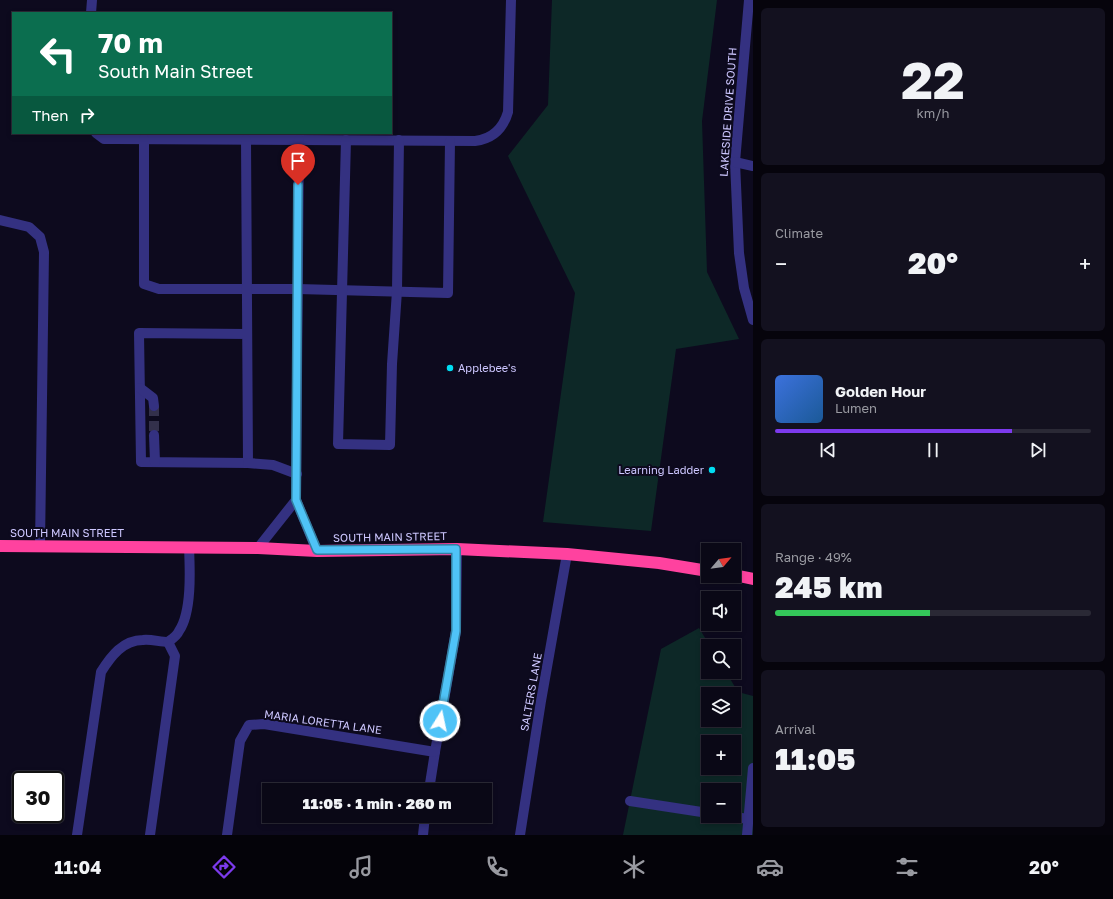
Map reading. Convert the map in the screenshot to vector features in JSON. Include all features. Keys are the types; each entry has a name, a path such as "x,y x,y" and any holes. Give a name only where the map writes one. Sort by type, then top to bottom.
{"highway":[{"name":"SOUTH MAIN STREET","path":"0,546 189,547 317,550 456,549 567,554 659,563 701,570"},
{"path":"741,577 753,579"}],"street":[{"path":"91,12 92,0"},
{"path":"97,134 104,139 144,140 484,140 497,132 505,122 508,112 511,0"},
{"name":"LAKESIDE DRIVE SOUTH","path":"749,0 735,162 739,253 744,288 753,320"},
{"path":"144,140 144,284 159,289 298,289 448,293 450,141"},
{"path":"246,140 248,463"},
{"path":"298,140 296,500 317,550"},
{"path":"346,140 338,444 390,445 392,364 397,291 399,140"},
{"path":"735,162 753,166"},
{"path":"0,220 29,227 40,237 44,252 40,546"},
{"path":"247,334 139,333 141,462 248,463 273,465 297,474"},
{"path":"140,388 153,398 154,406"},
{"path":"154,435 155,462"},
{"path":"258,548 296,500"},
{"path":"77,835 101,672 108,661 119,649 129,642 143,640 168,642 180,631 186,615 191,576 189,547"},
{"path":"430,783 434,752 456,631 456,549"},
{"name":"SALTERS LANE","path":"520,835 541,701 567,554"},
{"path":"150,835 174,656 168,642"},
{"name":"MARIA LORETTA LANE","path":"227,835 240,741 249,725 264,724 434,752"},
{"path":"747,835 753,768"},
{"path":"630,801 701,812"},
{"path":"741,819 749,820"},
{"path":"423,835 425,823"}],"green space":[{"path":"552,0 717,0 702,121 707,272 739,339 676,349 651,531 543,522 575,293 508,156 548,105"},
{"path":"699,628 706,639 701,639 701,679 730,679 735,687 701,687 701,727 741,727 741,693 753,696 753,835 623,835 661,649"}],"tunnel":[{"path":"154,406 154,435"}],"place":[{"name":"Applebee's","path":"450,368"},
{"name":"Learning Ladder","path":"712,470"}],"route":[{"path":"298,185 296,500 317,550 456,549 456,631 440,721"}]}
